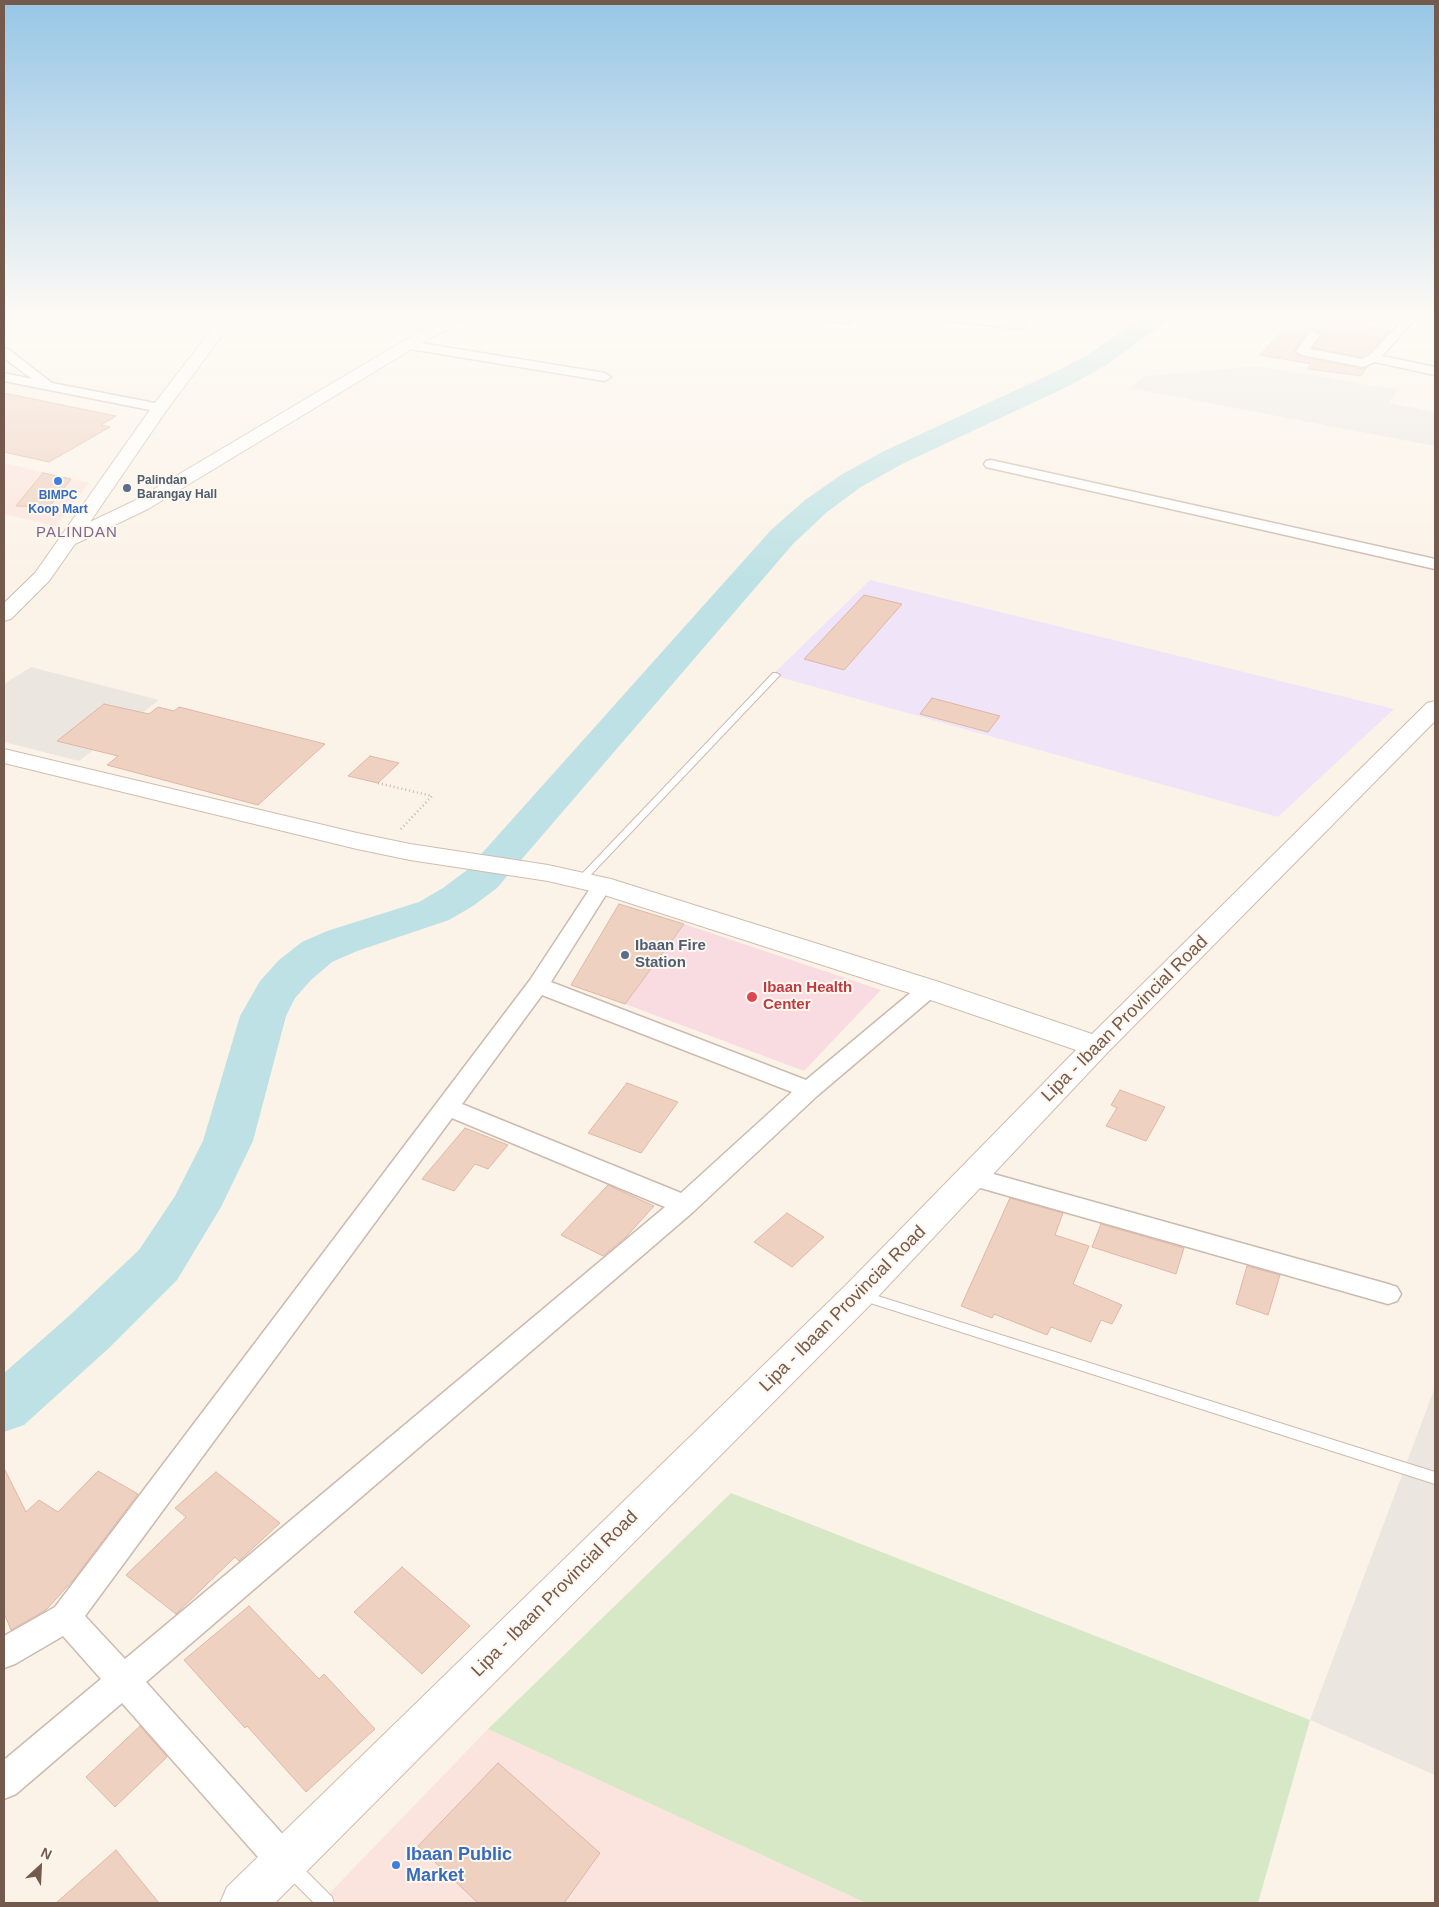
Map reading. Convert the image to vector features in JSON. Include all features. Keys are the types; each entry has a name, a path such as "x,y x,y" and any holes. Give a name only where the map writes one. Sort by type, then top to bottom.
{"main road":[{"path":"68,540 141,505 306,406"},
{"path":"4,615 42,577 160,408"},
{"name":"Lipa - Ibaan Provincial Road","path":"243,1903 858,1295 1097,1046 1435,708"},
{"path":"4,756 384,847 592,883 929,988 1097,1046"}],"street":[{"path":"150,406 160,408"},
{"path":"991,464 1435,564"},
{"path":"4,1654 66,1617 538,986 592,883"},
{"path":"538,986 809,1090"},
{"path":"4,1782 684,1205 809,1090 929,988"},
{"path":"448,1107 684,1205"},
{"path":"972,1178 1388,1294"},
{"path":"66,1617 122,1682 284,1861"}],"lane":[{"path":"592,883 776,675"},
{"path":"858,1295 1435,1478"},
{"path":"284,1861 326,1903"}],"path":[{"path":"378,782 432,796 384,847"}],"shaded area":[{"path":"1225,406 1404,406 1435,412 1435,446"},
{"path":"4,463 89,483 56,526 4,514"},
{"path":"870,580 1394,709 1278,817 772,675"},
{"path":"31,667 159,700 79,761 4,742 4,684"},
{"name":"Ibaan Health Center","path":"684,924 881,990 804,1071 625,1004"},
{"path":"1435,1387 1435,1775 1310,1720"},
{"path":"488,1729 866,1903 320,1903"}],"green space":[{"path":"731,1493 1310,1720 1258,1903 866,1903 488,1729"}],"building":[{"path":"4,406 67,406 116,416 101,425 110,427 49,462 4,452"},
{"path":"43,473 71,479 49,507 16,506"},
{"path":"864,595 902,604 844,670 804,659"},
{"path":"932,698 1000,716 988,732 920,714"},
{"path":"104,704 149,714 158,707 174,711 179,707 325,744 258,805 107,765 118,756 57,741"},
{"path":"370,756 399,763 378,783 348,776"},
{"name":"Ibaan Fire Station","path":"619,904 684,924 625,1004 571,985"},
{"path":"627,1083 678,1102 641,1153 588,1133"},
{"path":"1120,1090 1165,1107 1146,1141 1106,1126 1117,1108 1111,1105"},
{"path":"465,1128 508,1145 488,1169 475,1164 454,1191 422,1179"},
{"path":"608,1185 654,1206 626,1237 603,1256 561,1235"},
{"path":"1010,1198 1063,1213 1055,1235 1089,1246 1073,1284 1122,1305 1112,1324 1101,1320 1091,1342 1051,1327 1047,1335 994,1314 992,1318 961,1306"},
{"path":"787,1213 824,1237 792,1267 754,1242"},
{"path":"1101,1224 1184,1248 1176,1274 1092,1247"},
{"path":"1247,1266 1280,1275 1268,1315 1236,1304"},
{"path":"4,1468 26,1512 39,1500 58,1512 98,1471 138,1494 74,1579 46,1610 11,1630 4,1613"},
{"path":"216,1472 280,1523 239,1561 235,1557 176,1614 126,1575 186,1517 175,1508"},
{"path":"402,1567 470,1626 422,1674 354,1612"},
{"path":"249,1606 319,1679 324,1674 375,1729 306,1792 184,1660"},
{"path":"140,1726 167,1757 115,1807 86,1777"},
{"path":"498,1763 600,1853 564,1903 478,1903 418,1846"},
{"path":"116,1850 159,1903 56,1903"}],"waterway":[{"path":"4,1408 89,1332 158,1265 195,1207 228,1141 263,1016 276,991 295,970 317,952 342,941 434,911 458,897 482,879 782,537 816,506 851,481 892,458 1004,406"}],"place":[{"name":"BIMPC Koop Mart","path":"58,481"},
{"name":"Palindan Barangay Hall","path":"127,488"},
{"name":"Ibaan Fire Station","path":"625,955"},
{"name":"Ibaan Health Center","path":"752,997"},
{"name":"Ibaan Public Market","path":"396,1865"}],"district":[{"name":"PALINDAN","path":"77,533"}]}
